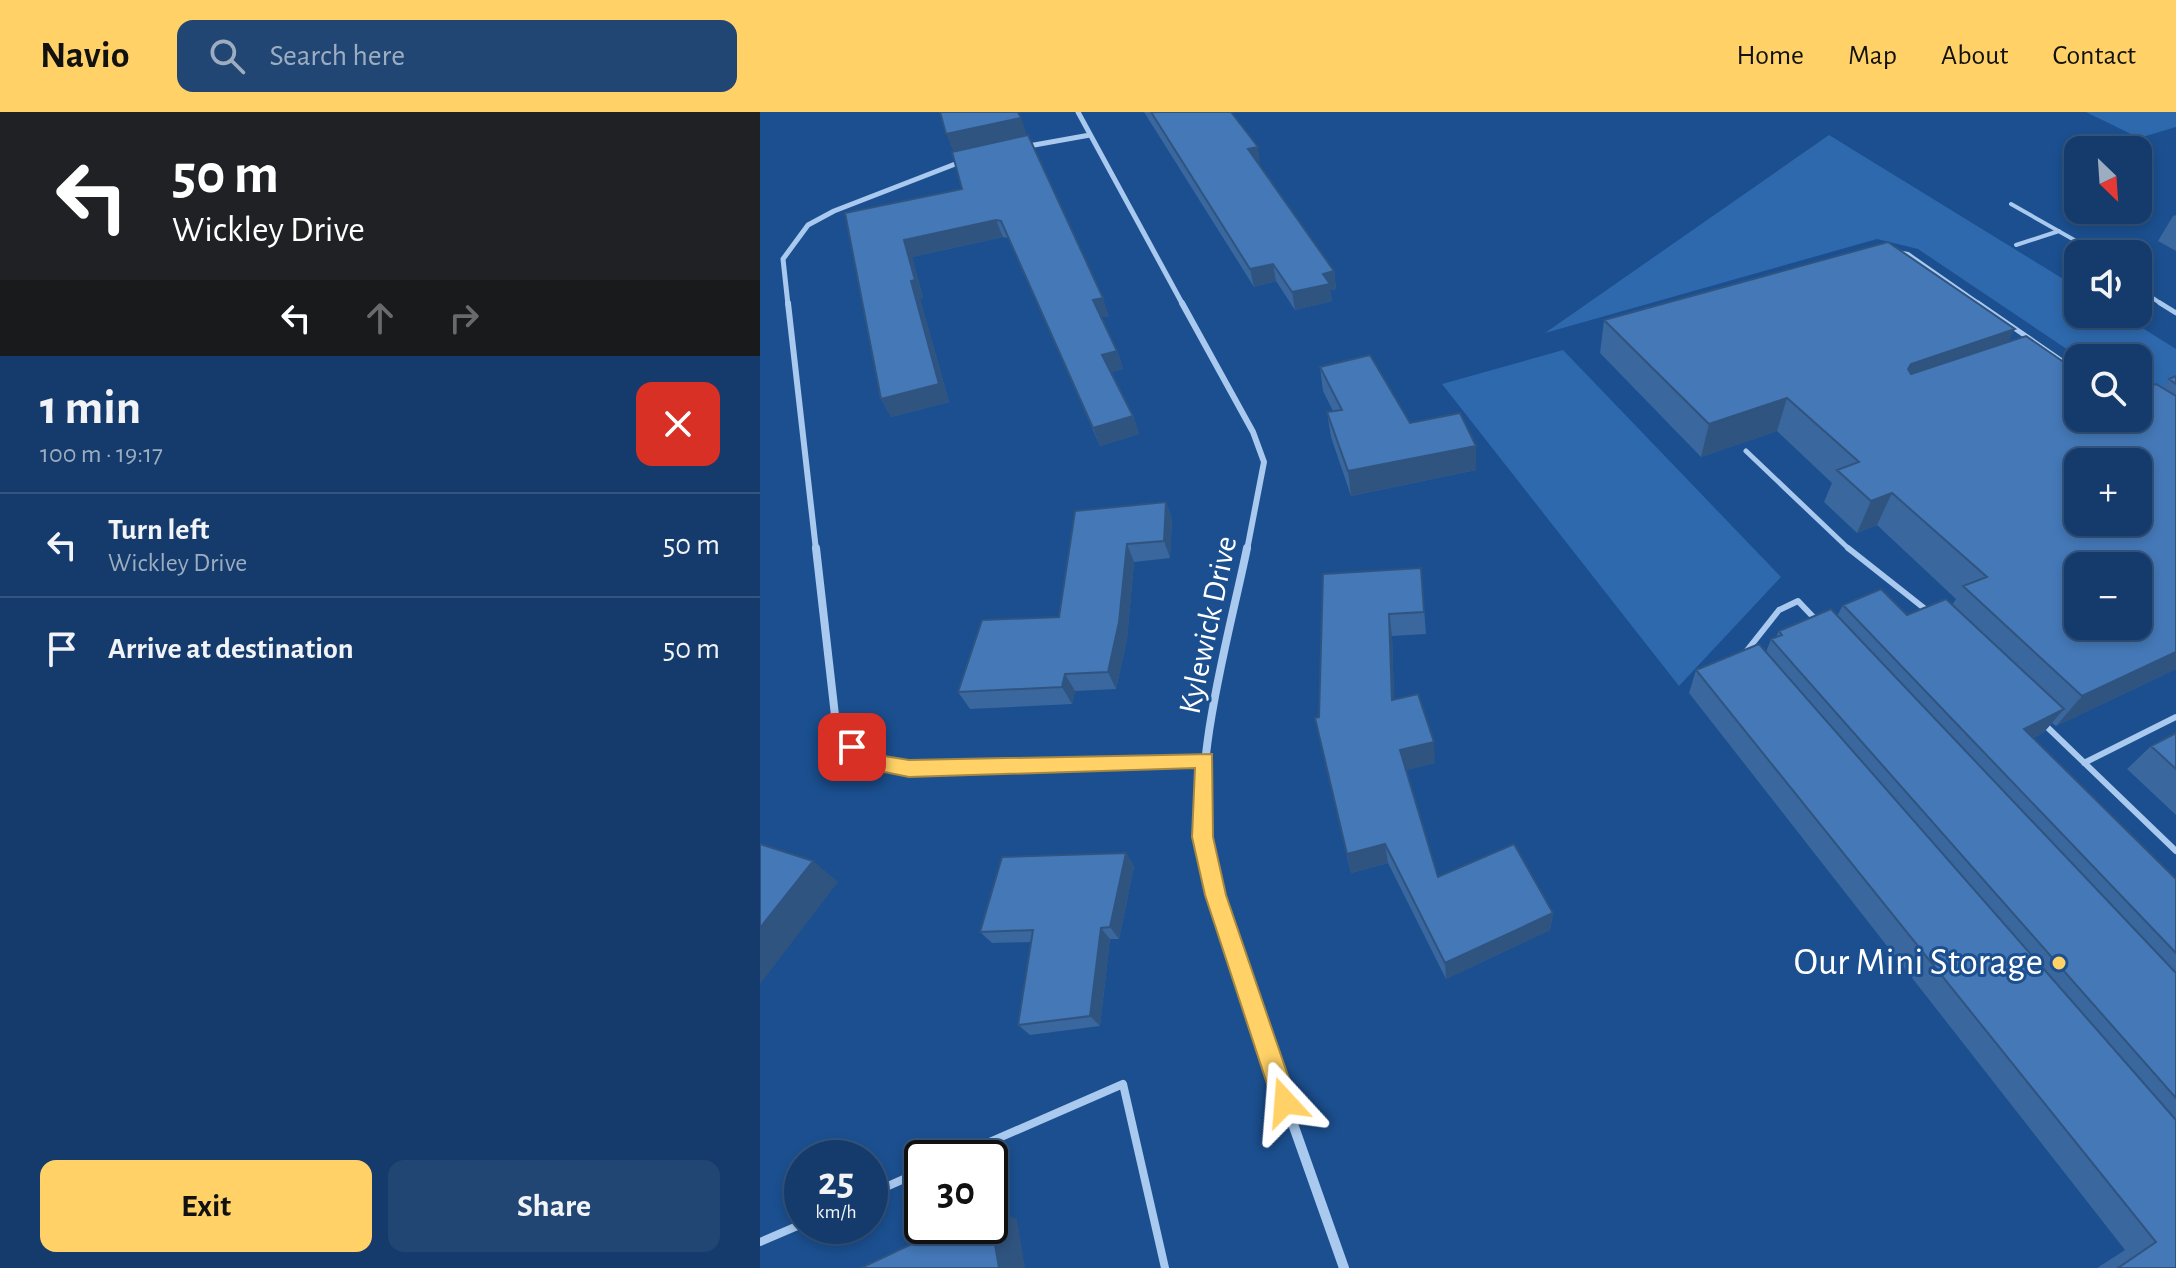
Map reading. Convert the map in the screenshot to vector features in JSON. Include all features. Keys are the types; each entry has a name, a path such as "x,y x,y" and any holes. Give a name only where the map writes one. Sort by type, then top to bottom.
{"street":[{"name":"Kylewick Drive","path":"1078,112 1253,432 1264,462 1205,760 1202,837 1215,895 1344,1268"},
{"path":"1008,151 1090,135"},
{"path":"973,158 834,211 808,225 783,259 837,733 867,761 909,769 1205,760"}],"lane":[{"path":"2011,204 2075,240"},
{"path":"2016,245 2059,231"},
{"path":"1891,250 1908,254 2064,362"},
{"path":"2152,297 2176,313"},
{"path":"2033,356 2047,350"},
{"path":"1746,451 1866,566 1938,621"},
{"path":"1755,665 1745,653 1779,610 1798,601 1820,625"},
{"path":"2084,763 2176,717"},
{"path":"2039,719 2176,851"},
{"path":"994,1140 1123,1084 1165,1268"},
{"path":"760,1242 784,1232"}],"shaded area":[{"path":"2086,112 2176,112 2176,127 2135,136"},
{"path":"1829,135 2064,279 2064,328 2142,328 2176,349 2176,390 2152,394 2152,344 2064,344 2064,347 1918,249 1877,239 1545,333"},
{"path":"1563,350 1781,577 1679,686 1442,384"}],"building":[{"path":"940,112 1018,112 1021,118 946,134"},
{"path":"1151,112 1231,112 1258,147 1248,149 1334,271 1323,274 1330,284 1292,292 1273,264 1250,269"},
{"path":"1028,135 1103,298 1093,300 1117,351 1102,355 1133,416 1093,428 1001,221 996,220 904,240 915,280 911,281 939,384 881,399 845,213 962,189 952,152"},
{"path":"1888,242 2015,329 1911,364 1908,369 1911,374 2026,336 2064,362 2064,432 2152,432 2152,386 2156,384 2176,396 2176,652 2082,696 1963,586 1987,577 1892,493 1871,501 1837,470 1859,462 1787,398 1709,424 1604,320"},
{"path":"1370,355 1410,423 1460,413 1476,446 1348,471 1327,412 1342,410 1320,367"},
{"path":"1166,502 1164,541 1127,544 1119,622 1108,672 1065,674 1062,687 958,692 982,620 1059,617 1075,511"},
{"path":"1421,568 1424,612 1389,614 1392,700 1418,694 1434,742 1400,750 1438,877 1514,844 1553,913 1445,963 1385,844 1347,854 1315,718 1319,717 1323,574"},
{"path":"1881,589 1907,615 1946,599 2064,709 2024,729 2176,879 2176,953 1843,605"},
{"path":"1831,609 2176,973 2176,1098 1771,639 1782,635 1779,631"},
{"path":"1759,644 2176,1120 2176,1268 2118,1268 2156,1242 1696,670"},
{"path":"2176,733 2176,769 2151,746"},
{"path":"760,844 813,861 760,928"},
{"path":"1126,853 1110,927 1101,928 1090,1016 1018,1025 1033,930 980,932 1002,857"},
{"path":"912,1244 995,1244 999,1268 861,1268"}],"place":[{"name":"Our Mini Storage","path":"2059,963"}],"route":[{"path":"852,747 867,761 909,769 1205,760 1202,837 1215,895 1285,1102"}]}
